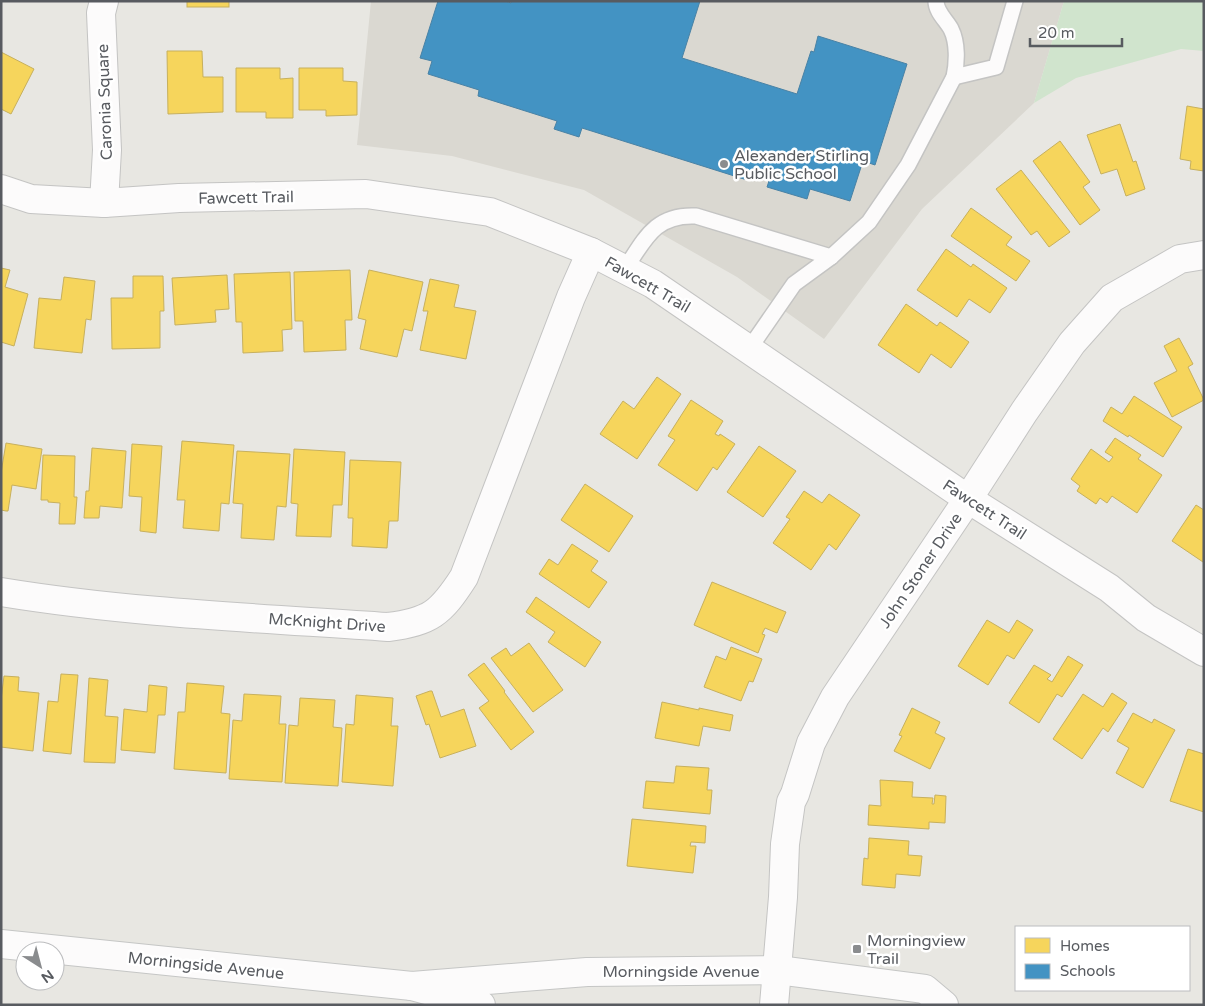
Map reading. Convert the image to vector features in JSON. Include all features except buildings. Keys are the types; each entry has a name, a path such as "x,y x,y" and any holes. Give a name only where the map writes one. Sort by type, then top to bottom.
{"street":[{"name":"Caronia Square","path":"104,1 101,13 107,150 104,203"},
{"name":"Fawcett Trail","path":"1,189 31,199 104,203 179,198 366,194 490,212 590,252 625,269 674,298 968,499 1109,588 1146,618 1204,652"},
{"name":"McKnight Drive","path":"1,592 156,610 388,627 413,624 434,614 452,595 464,577 590,252"},
{"name":"John Stoner Drive","path":"774,1005 778,970 785,844 791,802 810,743 834,697 1072,343 1112,298 1180,258 1204,255"},
{"name":"Morningside Avenue","path":"1,944 412,986 481,1005"},
{"name":"Morningside Avenue","path":"412,986 587,972 778,970 925,989 944,1005"}],"lane":[{"path":"749,349 794,284 830,257 869,222 908,165 954,77 956,64 954,37 952,30 936,7 936,1"},
{"path":"954,77 996,67 1016,1"},
{"path":"625,269 649,233 657,225 685,216 696,216 830,257"}],"shaded area":[{"name":"Alexander Stirling Public School","path":"371,1 1064,1 1034,103 922,209 824,339 737,277 584,190 452,156 357,145"}],"green space":[{"path":"1064,1 1204,1 1204,51 1181,49 1076,78 1034,103"}],"place":[{"name":"Alexander Stirling Public School","path":"724,164"},
{"name":"Morningview Trail","path":"857,949"}]}
